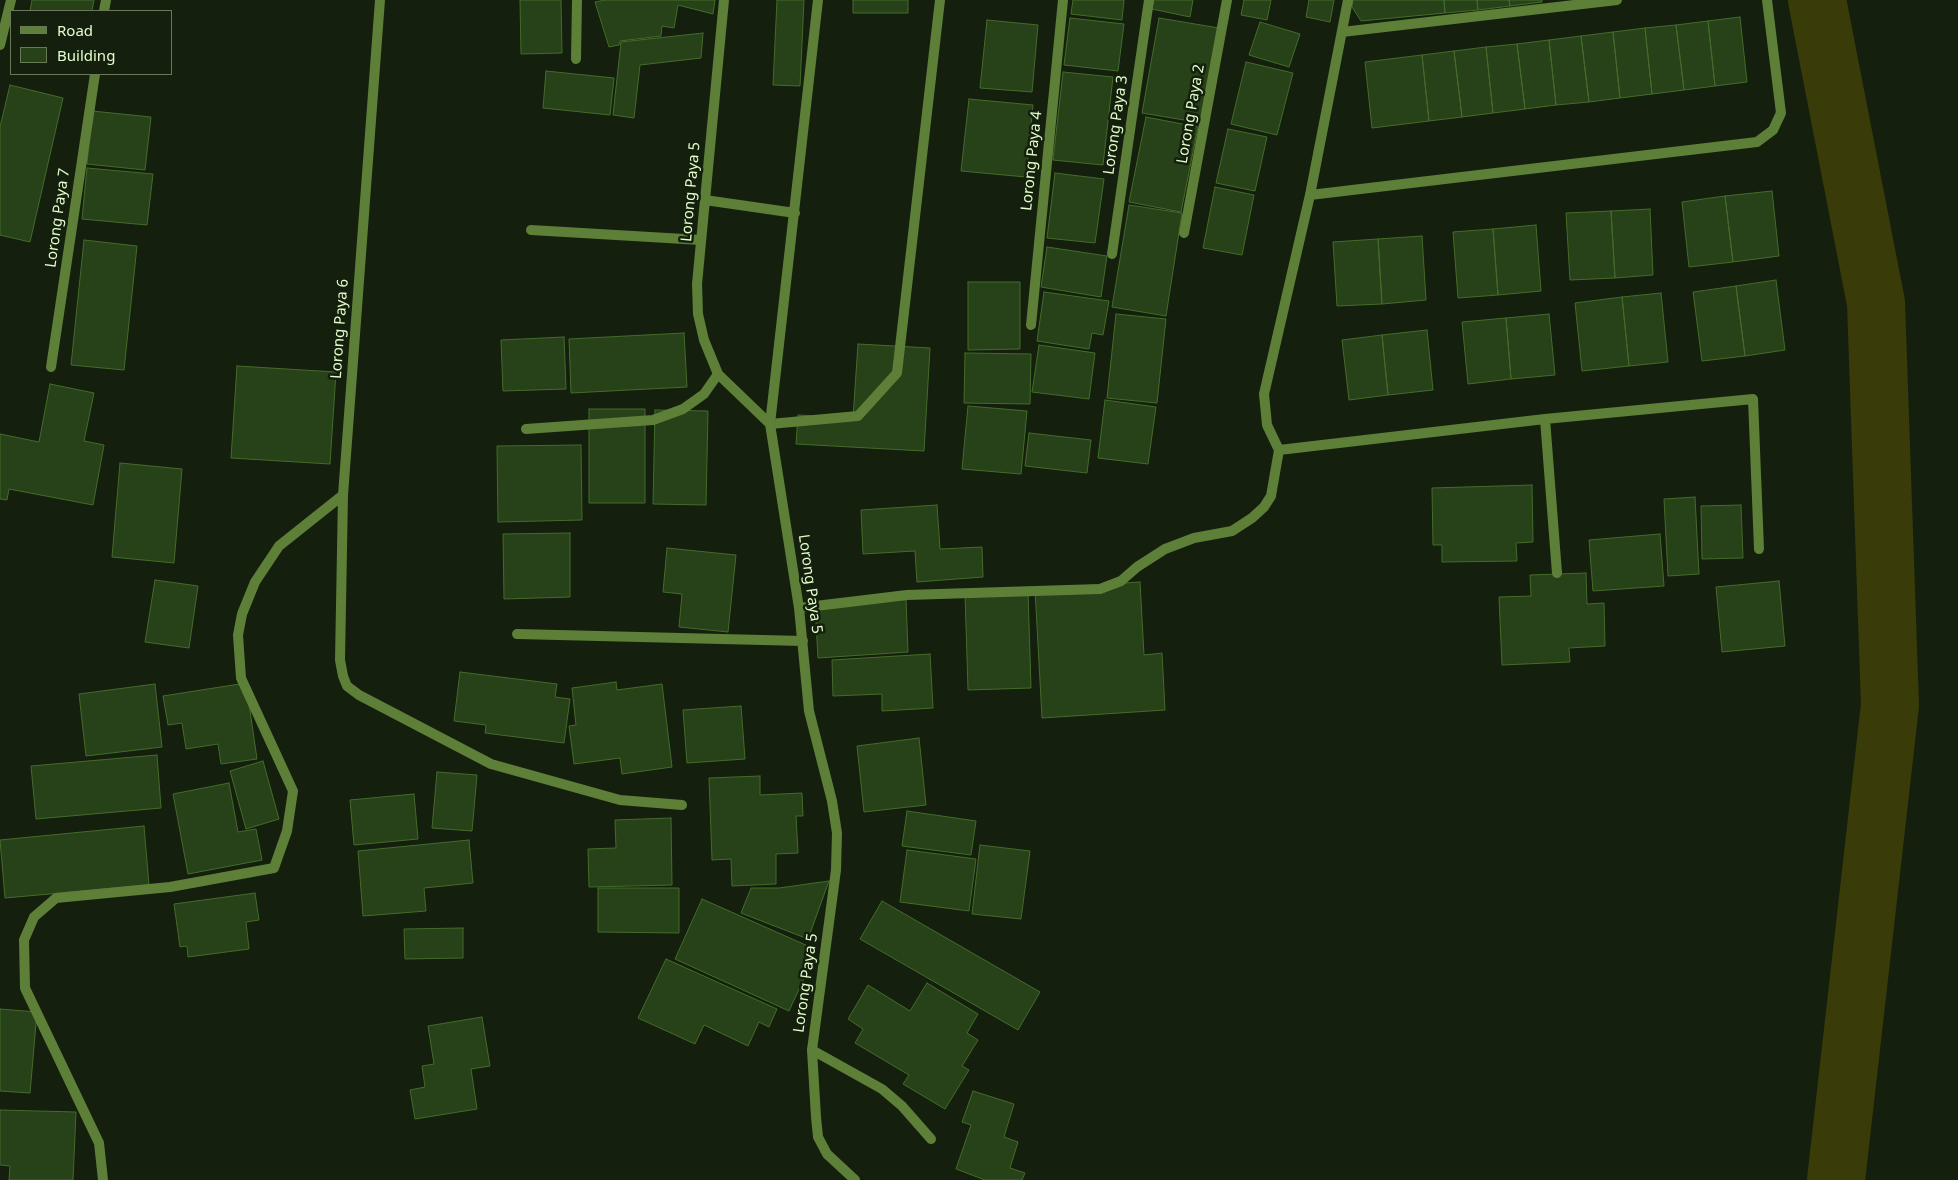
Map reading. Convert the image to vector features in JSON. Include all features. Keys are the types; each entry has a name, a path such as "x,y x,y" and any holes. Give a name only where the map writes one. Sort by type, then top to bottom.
{"street":[{"path":"0,45 11,0"},
{"name":"Lorong Paya 6","path":"380,0 343,495 340,660 343,676 347,686 359,695 491,764 620,800 682,805"},
{"path":"576,59 577,0"},
{"name":"Lorong Paya 5","path":"724,0 697,284 698,314 704,340 718,374 770,424 799,608 808,712 832,801 838,833 836,870 812,1050 818,1137 828,1154 855,1180"},
{"path":"818,0 770,424 858,416 897,373 940,0"},
{"name":"Lorong Paya 4","path":"1031,325 1063,0"},
{"name":"Lorong Paya 3","path":"1112,254 1149,0"},
{"name":"Lorong Paya 2","path":"1184,233 1227,0"},
{"path":"799,608 907,595 1100,589 1121,581 1137,567 1165,549 1194,538 1232,531 1252,518 1271,496 1279,450 1267,425 1264,394 1310,195 1348,0"},
{"path":"1342,32 1617,0"},
{"path":"1310,195 1757,142 1773,130 1781,113 1767,0"},
{"name":"Lorong Paya 7","path":"51,367 95,75"},
{"path":"705,200 795,213"},
{"path":"531,230 701,240"},
{"path":"526,429 654,420 683,409 704,394 718,374"},
{"path":"1279,450 1545,419 1754,399 1759,549"},
{"path":"1545,419 1557,572"},
{"path":"103,1180 99,1143 26,988 24,940 34,917 56,898 170,887 274,868 287,831 293,791 241,678 238,635 242,614 255,582 280,546 343,495"},
{"path":"517,634 802,640"},
{"path":"812,1050 882,1088 902,1106 932,1139"}],"building":[{"path":"32,0 94,0 92,10 30,10"},
{"path":"520,0 561,0 562,53 521,54"},
{"path":"605,0 715,0 713,14 678,5 674,28 662,26 661,36 620,41 619,45 609,47 595,2"},
{"path":"777,0 804,0 800,86 773,85"},
{"path":"853,0 908,0 908,13 853,13"},
{"path":"1073,0 1124,0 1122,20 1071,14"},
{"path":"1154,0 1193,0 1190,17 1152,9"},
{"path":"1244,0 1271,0 1267,20 1241,15"},
{"path":"1309,0 1334,0 1330,22 1306,17"},
{"path":"1353,0 1444,0 1445,13 1361,21 1352,7"},
{"path":"1444,0 1477,0 1478,10 1445,13"},
{"path":"1477,0 1509,0 1510,6 1478,10"},
{"path":"1509,0 1542,0 1542,2 1510,6"},
{"path":"1740,17 1747,82 1715,86 1708,21"},
{"path":"1070,18 1124,24 1118,71 1064,65"},
{"path":"1159,18 1219,28 1202,123 1142,113"},
{"path":"987,20 1038,25 1032,92 980,88"},
{"path":"1708,21 1715,86 1684,90 1676,25"},
{"path":"1260,22 1300,34 1289,67 1249,55"},
{"path":"1676,25 1684,90 1652,94 1645,28"},
{"path":"1645,28 1652,94 1620,98 1613,32"},
{"path":"1613,32 1620,98 1589,102 1581,36"},
{"path":"703,33 701,58 640,65 634,118 613,115 621,42"},
{"path":"1581,36 1589,102 1556,105 1549,40"},
{"path":"1549,40 1556,105 1525,109 1517,44"},
{"path":"1517,44 1525,109 1493,113 1486,47"},
{"path":"1486,47 1493,113 1462,117 1454,51"},
{"path":"1454,51 1462,117 1429,121 1422,55"},
{"path":"1422,55 1429,121 1372,128 1365,62"},
{"path":"1246,62 1293,73 1277,135 1231,124"},
{"path":"546,71 614,78 610,115 543,108"},
{"path":"1063,72 1113,77 1103,165 1053,160"},
{"path":"10,85 63,98 30,242 0,235 0,127"},
{"path":"969,99 1033,105 1026,177 961,171"},
{"path":"92,111 151,117 145,170 87,164"},
{"path":"1146,117 1198,127 1181,212 1129,202"},
{"path":"1228,129 1267,137 1255,191 1216,183"},
{"path":"87,168 153,174 147,225 82,219"},
{"path":"1055,173 1104,179 1095,243 1047,238"},
{"path":"1215,187 1254,195 1242,255 1203,248"},
{"path":"1772,191 1779,256 1733,262 1725,196"},
{"path":"1725,196 1733,262 1689,267 1682,202"},
{"path":"1129,205 1182,213 1166,316 1112,307"},
{"path":"1650,209 1653,275 1615,278 1611,211"},
{"path":"1611,211 1615,278 1570,280 1566,213"},
{"path":"1536,225 1541,291 1498,295 1493,229"},
{"path":"1493,229 1498,295 1458,298 1453,232"},
{"path":"1422,236 1426,300 1382,304 1378,239"},
{"path":"1378,239 1382,304 1337,306 1333,242"},
{"path":"84,240 137,246 124,370 71,365"},
{"path":"1047,247 1107,256 1101,297 1041,287"},
{"path":"1776,280 1785,350 1745,356 1736,286"},
{"path":"968,282 1020,282 1020,349 968,350"},
{"path":"1736,286 1745,356 1702,361 1693,292"},
{"path":"1044,292 1109,301 1103,335 1092,333 1089,349 1037,341"},
{"path":"1661,293 1668,362 1629,366 1622,297"},
{"path":"1622,297 1629,366 1582,371 1575,303"},
{"path":"1116,314 1166,319 1157,403 1107,398"},
{"path":"1549,314 1555,375 1511,379 1506,318"},
{"path":"1506,318 1511,379 1468,384 1462,322"},
{"path":"1427,330 1433,390 1388,395 1382,335"},
{"path":"684,333 687,387 571,393 569,339"},
{"path":"1382,335 1388,395 1349,400 1342,340"},
{"path":"564,337 566,389 503,391 501,340"},
{"path":"858,344 930,348 924,451 796,444 798,415 853,418"},
{"path":"1039,345 1095,353 1089,399 1032,392"},
{"path":"965,353 1031,354 1030,404 964,403"},
{"path":"237,366 336,372 330,464 231,458"},
{"path":"50,384 94,393 84,441 104,445 93,505 9,489 7,500 0,499 0,434 39,442"},
{"path":"1105,400 1156,407 1148,464 1098,458"},
{"path":"968,406 1027,411 1021,474 962,469"},
{"path":"589,409 645,409 645,503 589,503"},
{"path":"655,410 708,411 706,505 653,504"},
{"path":"1029,433 1091,440 1087,473 1025,466"},
{"path":"581,445 582,520 498,522 497,446"},
{"path":"120,463 182,469 174,563 112,557"},
{"path":"1532,485 1533,542 1516,543 1517,561 1442,562 1442,545 1433,545 1432,488"},
{"path":"1695,497 1699,574 1668,576 1664,499"},
{"path":"937,505 940,549 982,547 983,577 917,582 915,551 863,554 861,510"},
{"path":"1741,505 1743,558 1702,559 1701,506"},
{"path":"570,533 570,597 504,599 503,534"},
{"path":"1660,534 1664,586 1593,591 1589,540"},
{"path":"667,548 736,555 728,632 679,627 682,594 663,592"},
{"path":"1586,573 1587,604 1604,603 1605,646 1569,648 1570,662 1502,665 1499,597 1531,596 1530,575"},
{"path":"155,580 198,586 189,648 145,642"},
{"path":"1779,581 1785,646 1722,652 1716,587"},
{"path":"1140,582 1144,655 1162,653 1165,710 1042,718 1035,589"},
{"path":"1028,591 1031,688 968,690 965,594"},
{"path":"906,599 908,652 818,658 815,604"},
{"path":"930,654 933,708 882,711 882,694 833,696 832,660"},
{"path":"460,672 557,684 555,697 570,699 564,743 485,733 486,725 454,721"},
{"path":"616,682 617,690 662,684 672,767 622,774 620,758 574,764 569,726 576,725 572,688"},
{"path":"246,683 257,759 221,764 218,744 186,749 182,723 168,725 163,696"},
{"path":"155,684 162,747 86,756 79,694"},
{"path":"741,706 745,759 687,763 683,710"},
{"path":"919,738 926,805 864,812 857,746"},
{"path":"157,755 161,808 36,819 31,766"},
{"path":"263,761 279,819 246,829 230,771"},
{"path":"437,772 477,775 472,831 432,828"},
{"path":"760,776 760,795 802,793 803,816 796,816 798,853 776,854 776,884 732,886 731,859 712,860 709,778"},
{"path":"229,783 238,832 256,829 262,860 188,874 173,794"},
{"path":"414,794 418,839 354,845 350,800"},
{"path":"907,811 976,821 971,855 902,846"},
{"path":"671,818 672,885 589,887 588,849 616,848 615,820"},
{"path":"144,826 149,885 5,898 0,840"},
{"path":"469,840 473,883 424,888 426,911 363,916 358,851"},
{"path":"980,845 1030,851 1021,919 972,914"},
{"path":"907,850 976,859 969,911 900,902"},
{"path":"829,881 808,939 741,913 751,888 779,888"},
{"path":"598,888 679,888 679,933 598,932"},
{"path":"255,893 259,920 246,922 249,949 188,957 187,946 180,947 174,904"},
{"path":"702,899 817,950 789,1011 675,959"},
{"path":"882,901 1040,992 1018,1030 860,939"},
{"path":"463,928 463,958 405,959 404,929"},
{"path":"666,959 777,1009 769,1027 759,1022 748,1046 704,1025 695,1044 638,1018"},
{"path":"927,983 978,1014 967,1033 978,1040 962,1066 969,1070 945,1109 903,1084 909,1075 855,1043 863,1029 848,1019 868,985 910,1011"},
{"path":"0,1009 37,1012 30,1093 0,1091"},
{"path":"482,1017 490,1066 471,1069 477,1109 415,1119 410,1090 425,1087 422,1066 434,1064 428,1026"},
{"path":"973,1091 1014,1104 1004,1137 1018,1142 1010,1168 1025,1173 1022,1180 985,1180 956,1169 971,1125 962,1122"},
{"path":"0,1110 76,1112 73,1180 9,1180 10,1166 0,1165"}],"waterway":[{"path":"1817,0 1876,303 1890,705 1836,1180"}]}
